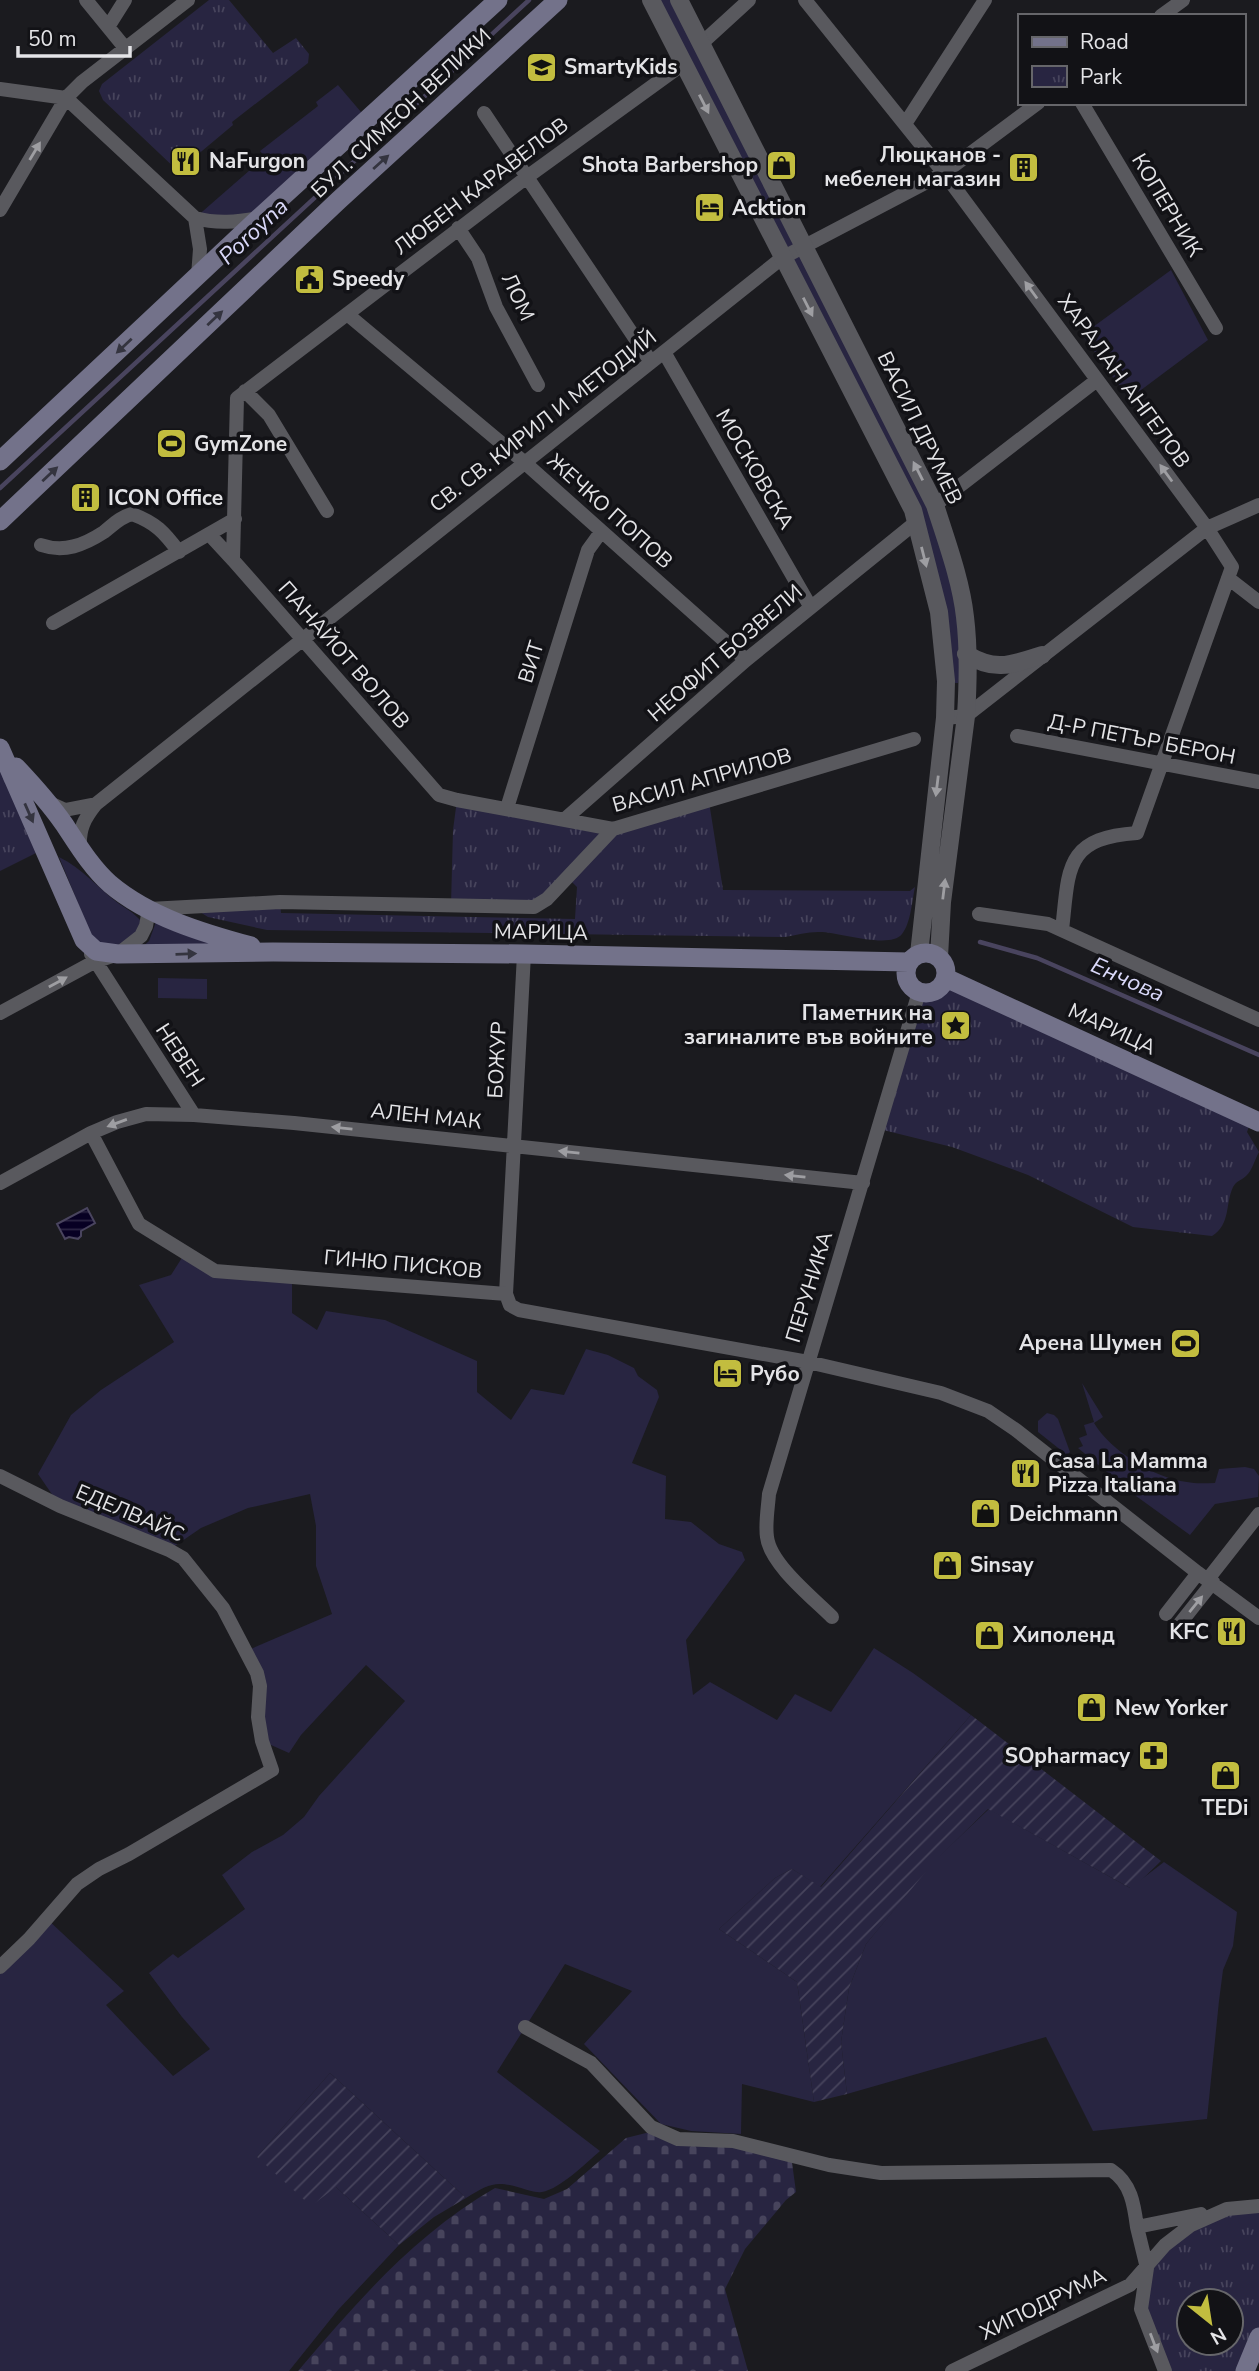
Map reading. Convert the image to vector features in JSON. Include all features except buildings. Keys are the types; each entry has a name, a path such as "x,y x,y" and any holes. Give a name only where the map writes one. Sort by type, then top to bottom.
{"main road":[{"name":"БУЛ. СИМЕОН ВЕЛИКИ","path":"0,461 498,0"},
{"name":"БУЛ. СИМЕОН ВЕЛИКИ","path":"0,521 340,200 558,0"},
{"path":"1,749 46,800 80,849 110,884 149,909"},
{"path":"1,749 84,940 96,951 118,954"},
{"name":"МАРИЦА","path":"149,909 217,937 273,952"},
{"path":"929,953 939,957 946,966 946,978 936,991 919,992 910,985 911,963 929,953"},
{"name":"МАРИЦА","path":"118,954 524,954 809,958 911,963"},
{"name":"МАРИЦА","path":"946,978 1259,1122"},
{"path":"1244,2371 1259,2337"}],"street":[{"path":"86,0 126,49"},
{"path":"108,27 125,0"},
{"path":"0,210 66,98 188,0"},
{"name":"ВАСИЛ ДРУМЕВ","path":"650,0 913,510 939,612 946,681 945,718 911,963"},
{"name":"ВАСИЛ ДРУМЕВ","path":"680,0 935,505 965,616 966,654 966,716 943,902 939,957"},
{"path":"702,43 749,0"},
{"name":"ХАРАЛАН АНГЕЛОВ","path":"805,0 944,173 1207,528 1232,566 1228,578"},
{"path":"905,124 985,0"},
{"path":"1163,14 1176,2"},
{"name":"ЛЮБЕН КАРАВЕЛОВ","path":"245,391 458,228 683,64"},
{"path":"0,89 66,98 195,218 229,223 260,218"},
{"name":"СВ. СВ. КИРИЛ И МЕТОДИЙ","path":"96,804 782,258 944,173 1035,105"},
{"name":"КОПЕРНИК","path":"1083,105 1216,328"},
{"path":"484,113 651,362"},
{"path":"195,218 200,249 198,276"},
{"name":"ЛОМ","path":"458,228 478,258 496,307 538,385"},
{"name":"ЖЕЧКО ПОПОВ","path":"347,314 524,462 746,660"},
{"name":"МОСКОВСКА","path":"664,352 810,606"},
{"path":"935,505 1097,380"},
{"path":"233,560 237,398 245,391 269,415 327,511"},
{"path":"945,718 966,716 1207,528 1259,505"},
{"path":"41,545 59,550 75,546 132,514 149,520 179,552"},
{"path":"52,623 235,519"},
{"name":"НЕОФИТ БОЗВЕЛИ","path":"565,819 746,660 915,523"},
{"name":"ВИТ","path":"507,808 588,550 601,532"},
{"name":"ПАНАЙОТ ВОЛОВ","path":"209,534 439,795 457,800"},
{"path":"1062,930 1068,874 1078,853 1092,841 1115,834 1137,833 1228,578 1259,602"},
{"path":"966,654 982,664 997,666 1012,665 1042,655"},
{"name":"Д-Р ПЕТЪР БЕРОН","path":"1017,736 1259,782"},
{"name":"ВАСИЛ АПРИЛОВ","path":"457,800 613,829 914,739"},
{"path":"46,800 65,810 96,804"},
{"path":"80,849 79,833 83,821 96,804"},
{"name":"МАРИЦА","path":"149,909 281,902 534,907 547,899 613,829"},
{"path":"118,954 141,936 149,909"},
{"path":"979,914 1048,924 1259,1020"},
{"name":"НЕВЕН","path":"84,940 94,962 194,1115"},
{"name":"МАРИЦА","path":"0,1013 94,962 118,954"},
{"name":"БОЖУР","path":"506,1294 524,954"},
{"name":"ПЕРУНИКА","path":"832,1617 777,1561 767,1538 769,1494 919,992"},
{"name":"АЛЕН МАК","path":"0,1183 91,1133 146,1114 194,1115 863,1183"},
{"name":"ГИНЮ ПИСКОВ","path":"91,1133 139,1224 215,1272 506,1294 510,1305 519,1310 808,1362 940,1393 988,1411 1259,1618"},
{"name":"ЕДЕЛВАЙС","path":"0,1476 60,1506 183,1558 223,1608 257,1673 260,1686 258,1717 262,1741 272,1770 77,1884 29,1939 0,1966"},
{"path":"1166,1614 1206,1578 1259,1514"},
{"path":"1178,1626 1206,1578"},
{"path":"525,2027 590,2063 651,2127 678,2139 733,2141 829,2165 881,2173 1111,2170 1123,2178 1134,2203 1147,2268 1141,2309"},
{"path":"1137,2227 1227,2209 1259,2206"},
{"name":"ХИПОДРУМА","path":"952,2371 1130,2285 1166,2245 1191,2225 1227,2209"},
{"path":"1108,2297 1129,2299 1141,2309 1165,2371"}],"green space":[{"path":"209,0 229,0 273,53 296,38 309,54 308,63 232,122 233,125 178,171 103,100 99,91 102,84"},
{"path":"651,0 679,0 935,505 966,654 958,683 952,678 913,510"},
{"path":"338,85 367,119 259,218 195,218 265,157 260,151 318,106 316,102"},
{"path":"1171,270 1208,340 1129,399 1082,335"},
{"path":"0,748 36,853 0,871"},
{"path":"457,800 613,829 709,802 723,890 910,891 915,887 909,918 902,934 886,940 875,940 827,932 785,937 267,930 208,917 200,912 280,902 281,913 575,919 577,887 568,878 547,899 451,905 453,830"},
{"path":"59,857 83,872 141,921 140,929 120,947 94,942"},
{"path":"156,922 216,944 138,951 149,941"},
{"path":"158,978 207,979 207,999 158,998"},
{"path":"946,978 1252,1118 1247,1132 1259,1152 1248,1174 1233,1187 1225,1220 1218,1231 1212,1236 1133,1227 1028,1175 952,1147 879,1129 919,992 936,991"},
{"path":"185,1253 215,1271 292,1276 292,1313 317,1330 326,1311 385,1320 477,1361 477,1392 511,1420 531,1389 564,1395 586,1349 608,1355 634,1368 638,1376 657,1390 659,1397 632,1463 666,1476 665,1519 691,1522 719,1544 742,1552 745,1560 686,1640 693,1695 710,1682 777,1720 795,1694 831,1712 874,1648 971,1715 820,1887 792,1869 775,1878 719,1929 797,1982 814,2102 742,2084 741,2134 691,2131 661,2124 584,2044 632,1991 565,1964 497,2072 600,2151 565,2181 539,2192 505,2184 492,2185 466,2198 330,2073 257,2157 336,2187 399,2245 338,2310 289,2371 0,2371 0,1967 46,1918 124,1991 106,2005 173,2076 210,2049 149,1973 173,1954 178,1958 245,1909 222,1875 252,1852 283,1835 304,1817 319,1796 405,1701 366,1665 301,1735 289,1753 262,1741 260,1686 246,1651 332,1614 316,1566 316,1526 310,1494 248,1508 201,1528 169,1550 60,1506 38,1474 71,1415 101,1390 174,1342 139,1285 171,1275"},
{"path":"1082,1383 1103,1417 1094,1423 1111,1443 1134,1462 1161,1475 1194,1483 1215,1483 1219,1469 1254,1469 1259,1476 1258,1497 1215,1504 1190,1535 1136,1496 1078,1448 1083,1446 1079,1438 1087,1435 1084,1425 1094,1422"},
{"path":"1047,1413 1058,1419 1070,1452 1067,1455 1038,1432 1038,1421"},
{"path":"971,1715 1161,1861 1132,1889 988,1809 933,1863 866,1944 849,1988 841,2042 847,2094 814,2102 797,1982 719,1929 775,1878 792,1869 821,1887"},
{"path":"989,1809 1130,1888 1164,1862 1237,1912 1233,1946 1223,1970 1207,2119 1093,2131 1046,2037 847,2094 841,2042 849,1988 866,1944 933,1862"},
{"path":"330,2073 466,2198 434,2217 399,2245 336,2187 311,2206 257,2157"},
{"path":"650,2132 791,2155 796,2192 786,2200 745,2249 725,2289 748,2371 298,2371 389,2271 439,2226 466,2206 495,2188 544,2199 567,2189 626,2138"},
{"path":"1259,2206 1259,2337 1245,2371 1165,2371 1141,2309 1147,2268 1191,2225"}],"shaded area":[{"path":"87,1208 95,1223 81,1231 78,1239 65,1239 57,1224"}],"waterway":[{"name":"Poroyna","path":"0,488 529,0"},
{"name":"Енчова","path":"980,942 1037,958 1259,1055"}],"place":[{"name":"SmartyKids","path":"541,67"},
{"name":"NaFurgon","path":"186,161"},
{"name":"Shota Barbershop","path":"781,165"},
{"name":"Люцканов - мебелен магазин","path":"1024,167"},
{"name":"Acktion","path":"709,208"},
{"name":"Speedy","path":"309,279"},
{"name":"GymZone","path":"171,444"},
{"name":"ICON Office","path":"85,498"},
{"name":"Паметник на загиналите във войните","path":"956,1025"},
{"name":"Арена Шумен","path":"1185,1343"},
{"name":"Рубо","path":"727,1374"},
{"name":"Casa La Mamma Pizza Italiana","path":"1025,1473"},
{"name":"Deichmann","path":"986,1514"},
{"name":"Sinsay","path":"947,1565"},
{"name":"KFC","path":"1232,1632"},
{"name":"Хиполенд","path":"990,1635"},
{"name":"New Yorker","path":"1092,1708"},
{"name":"SOpharmacy","path":"1153,1756"},
{"name":"TEDi","path":"1225,1776"}]}
